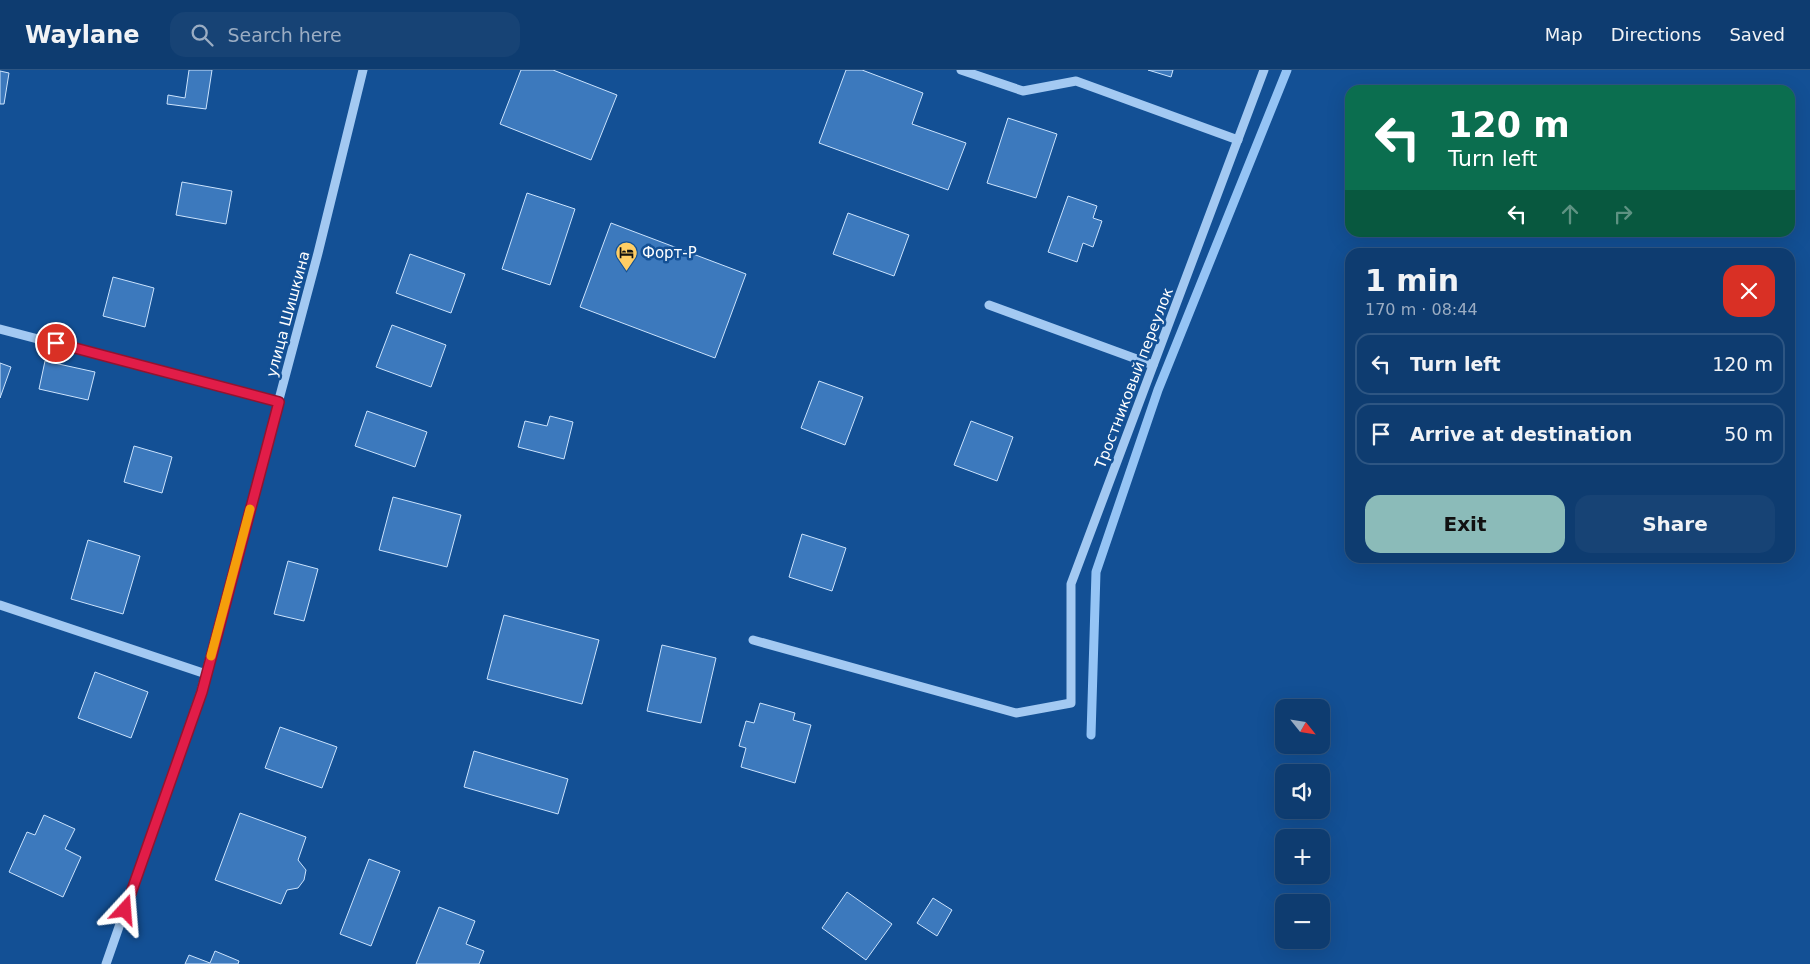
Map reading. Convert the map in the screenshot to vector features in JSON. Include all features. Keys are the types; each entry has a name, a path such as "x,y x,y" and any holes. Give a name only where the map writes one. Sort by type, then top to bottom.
{"street":[{"name":"улица Шишкина","path":"106,964 202,692 318,253 363,70"},
{"path":"961,70 1023,92 1076,81 1238,140"},
{"name":"Тростниковый переулок","path":"753,640 1016,713 1071,703 1072,584 1264,70"},
{"path":"989,305 1153,365"},
{"path":"0,329 279,402"},
{"path":"0,605 206,674"}],"building":[{"path":"189,70 212,70 206,109 167,104 168,95 185,98"},
{"path":"521,70 553,70 617,95 591,160 500,124"},
{"path":"846,70 862,70 923,93 912,124 966,143 948,190 819,143"},
{"path":"1148,70 1173,70 1171,77"},
{"path":"0,71 9,73 4,104 0,104"},
{"path":"1008,118 1057,134 1036,198 987,183"},
{"path":"182,182 232,191 226,224 176,215"},
{"path":"527,193 575,209 550,285 502,269"},
{"path":"1068,196 1097,206 1093,218 1102,221 1093,247 1083,243 1077,262 1048,252"},
{"path":"848,213 909,235 894,276 833,254"},
{"path":"611,223 746,274 715,358 580,307"},
{"path":"410,254 465,274 451,313 396,293"},
{"path":"113,277 154,288 145,327 103,316"},
{"path":"392,325 446,345 431,387 376,367"},
{"path":"45,361 95,372 88,400 39,389"},
{"path":"0,363 11,367 0,398"},
{"path":"819,381 863,397 845,445 801,428"},
{"path":"367,411 427,432 415,467 355,446"},
{"path":"550,416 573,422 564,459 518,447 525,421 547,426"},
{"path":"971,421 1013,437 997,481 954,465"},
{"path":"134,446 172,457 162,493 124,482"},
{"path":"393,497 461,515 447,567 379,550"},
{"path":"802,534 846,548 832,591 789,577"},
{"path":"88,540 140,556 123,614 71,599"},
{"path":"288,561 318,569 304,621 274,614"},
{"path":"504,615 599,640 582,704 487,679"},
{"path":"662,645 716,658 701,723 647,711"},
{"path":"95,672 148,692 131,738 78,718"},
{"path":"760,703 795,713 793,720 811,725 795,783 741,767 746,748 739,746 746,721 754,723"},
{"path":"280,727 337,747 322,788 265,768"},
{"path":"474,751 568,779 558,814 464,787"},
{"path":"240,813 306,837 298,860 306,870 304,880 298,888 287,890 281,904 215,880"},
{"path":"44,815 75,829 65,849 81,857 63,897 9,872 27,832 35,835"},
{"path":"369,859 400,871 371,946 340,934"},
{"path":"847,892 892,924 866,960 822,928"},
{"path":"933,898 952,910 937,936 917,923"},
{"path":"439,907 475,921 466,944 484,951 479,964 416,964"},
{"path":"215,951 239,961 238,964 185,964 189,955 210,963"}],"waterway":[{"path":"1091,735 1096,572 1158,390 1287,70"}],"slow traffic":[{"path":"211,656 250,509"}],"place":[{"name":"Форт-Р","path":"626,272"}],"route":[{"path":"56,343 279,402 202,692 125,910"}]}
